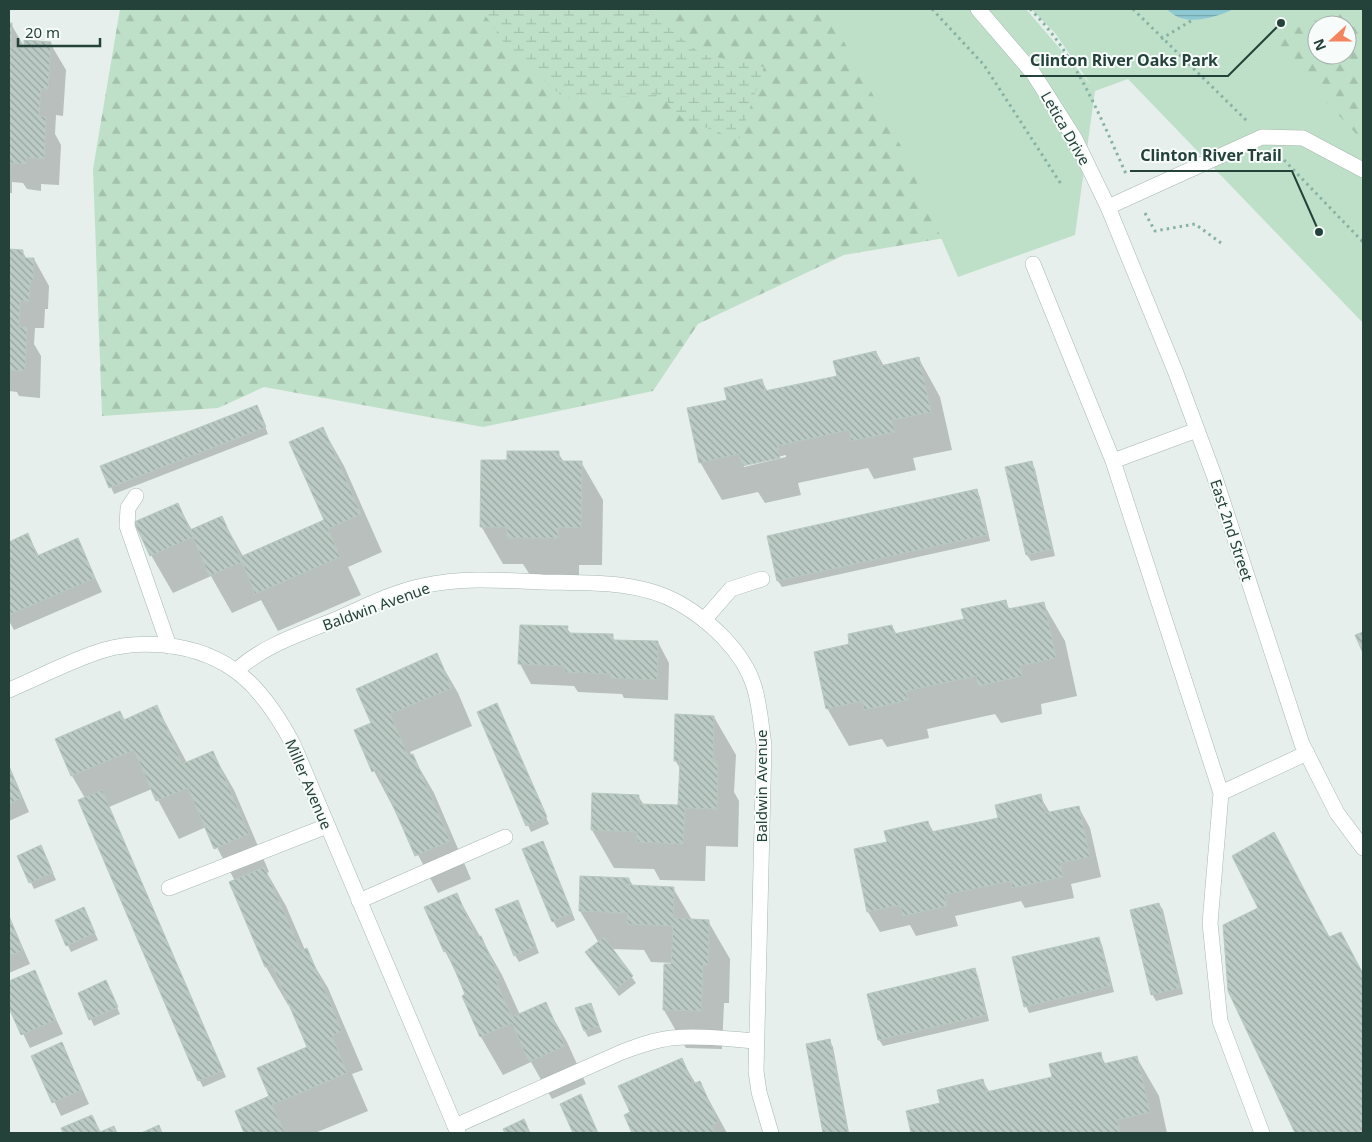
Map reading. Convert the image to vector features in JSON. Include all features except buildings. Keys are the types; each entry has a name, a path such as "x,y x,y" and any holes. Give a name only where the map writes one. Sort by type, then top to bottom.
{"street":[{"name":"Letica Drive","path":"978,9 1034,73 1075,140 1108,207"},
{"path":"1108,207 1136,196 1262,136 1304,138 1363,170"},
{"name":"East 2nd Street","path":"1108,207 1215,478 1302,744 1337,813 1363,848"},
{"path":"1033,264 1113,461 1221,793 1210,923 1220,1021 1262,1133"},
{"path":"1113,461 1197,430"},
{"path":"136,496 128,508 128,526 169,646"},
{"path":"704,620 731,589 762,579"},
{"name":"Baldwin Avenue","path":"237,670 263,650 355,611 420,586 452,581 487,580 605,584 660,594 679,602 704,620 728,643 742,662 754,684 761,722 764,745 756,1041 759,1092 771,1133"},
{"name":"Miller Avenue","path":"9,690 103,650 130,644 192,649 237,670 255,687 278,715 293,744 456,1129"},
{"path":"1221,793 1307,753"},
{"path":"169,888 327,826"},
{"path":"359,901 505,837"},
{"path":"456,1129 622,1052 643,1045 670,1038 756,1041"}],"path":[{"path":"932,9 984,65 1061,184"},
{"path":"1030,9 1047,26 1078,71 1136,196 1155,231 1195,224 1221,243"},
{"path":"1161,39 1194,19"}],"green space":[{"path":"120,9 844,9 998,229 844,255 698,324 653,391 483,427 264,387 218,408 102,416 93,169"},
{"path":"481,9 646,9 701,54 764,67 739,140 683,119 661,95 564,98 508,49"},
{"path":"826,9 1026,9 1091,85 1055,33 1031,9 1345,9 1329,15 1307,15 1307,24 1269,38 1259,28 1257,29 1363,141 1363,323 1128,79 1095,91 1075,235 958,277 902,148"},
{"path":"1129,9 1363,9 1363,255"}],"water":[{"path":"1167,9 1234,9 1208,18 1190,20 1174,15"}],"place":[{"name":"Clinton River Oaks Park","path":"1281,23"},
{"name":"Clinton River Trail","path":"1319,232"}]}
